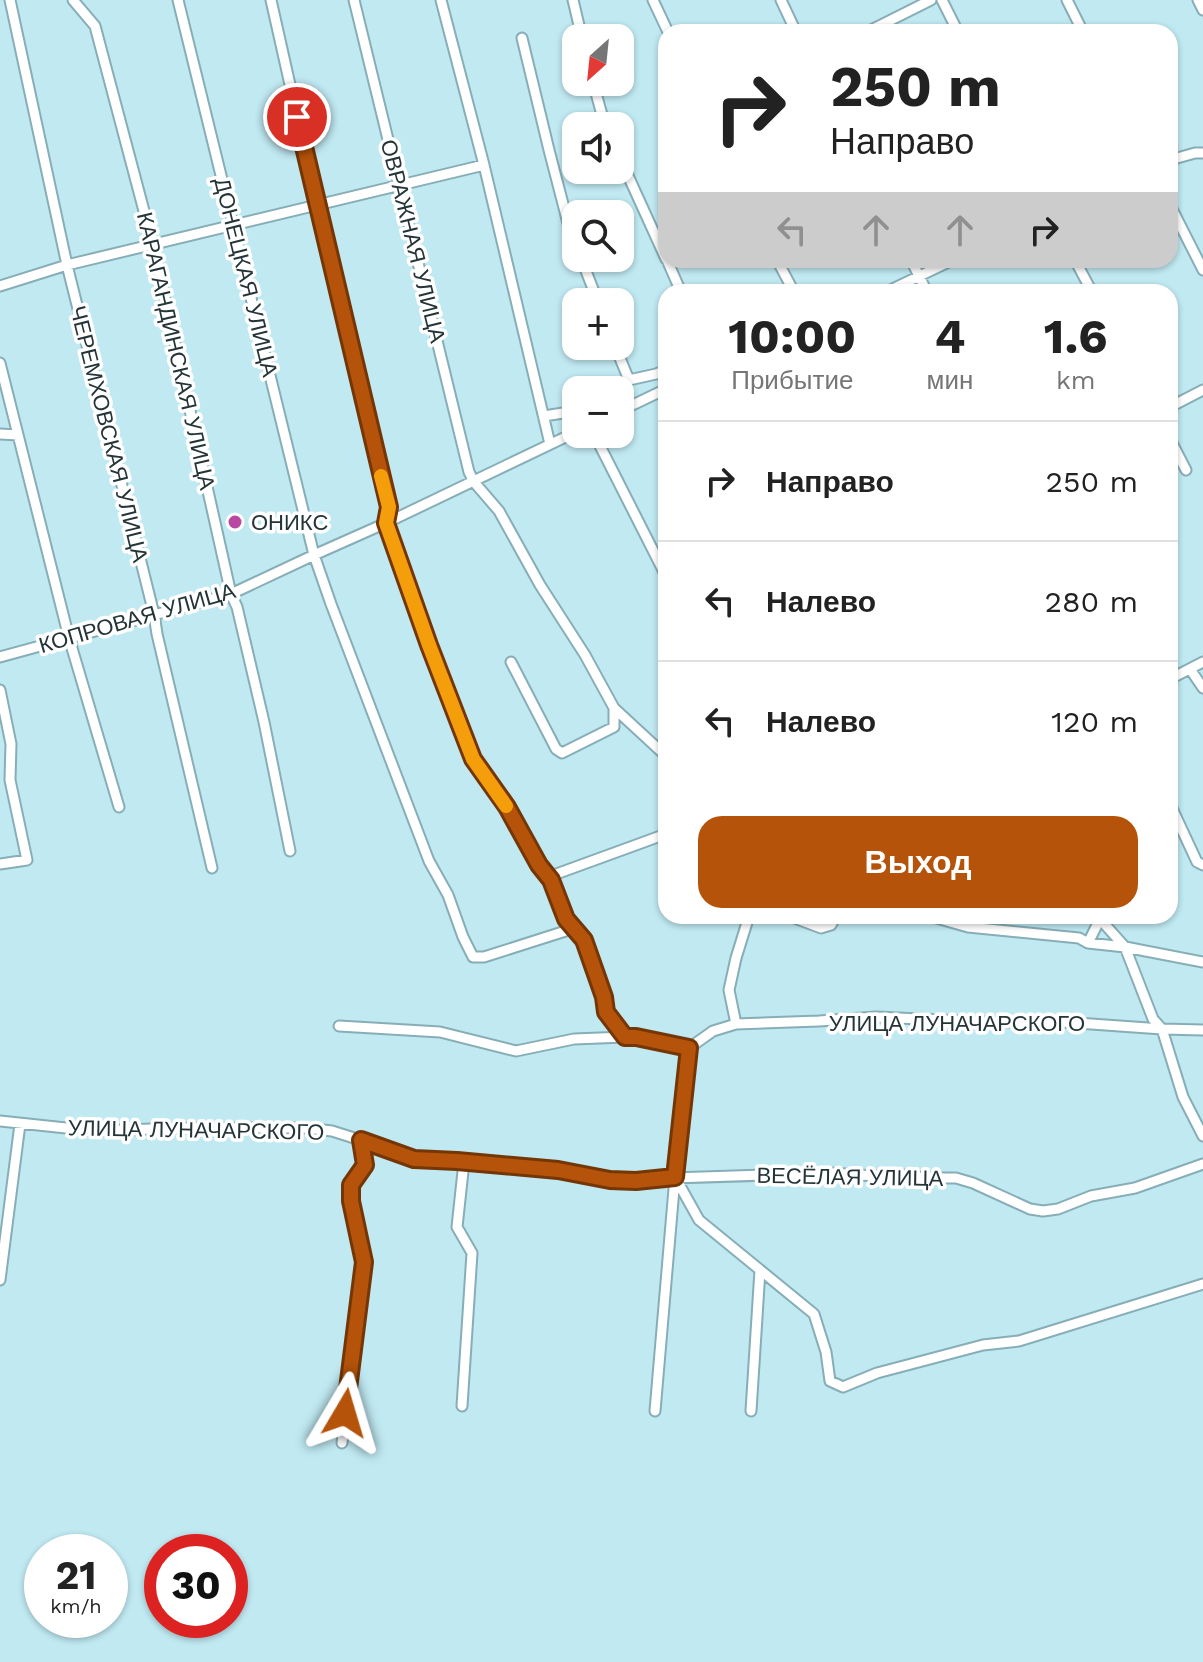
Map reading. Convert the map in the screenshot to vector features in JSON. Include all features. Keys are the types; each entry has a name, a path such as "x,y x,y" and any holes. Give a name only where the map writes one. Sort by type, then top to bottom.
{"street":[{"name":"ЧЕРЕМХОВСКАЯ УЛИЦА","path":"10,0 67,265 154,614 212,868"},
{"name":"КАРАГАНДИНСКАЯ УЛИЦА","path":"73,0 95,26 153,245 231,594 237,607 264,722 290,851"},
{"name":"ДОНЕЦКАЯ УЛИЦА","path":"178,0 314,555 429,861 448,895 473,957 484,957 575,928"},
{"path":"271,0 389,507 386,523 473,759 507,807 549,878 566,919 584,940 604,997 606,1012 625,1037"},
{"name":"ОВРАЖНАЯ УЛИЦА","path":"354,0 469,472 474,482"},
{"path":"441,0 484,165 550,444"},
{"path":"573,0 579,24"},
{"path":"653,0 664,24"},
{"path":"781,0 792,24"},
{"path":"883,24 931,0"},
{"path":"942,0 954,24"},
{"path":"1067,0 1079,24"},
{"path":"1198,0 1203,10"},
{"path":"522,38 562,200"},
{"path":"1178,158 1203,153"},
{"path":"0,286 67,265 484,165"},
{"path":"632,184 658,241"},
{"path":"1178,221 1203,270"},
{"path":"915,268 923,284"},
{"path":"902,284 936,268"},
{"path":"0,363 69,638 119,807"},
{"path":"634,379 658,373"},
{"path":"1178,403 1203,390"},
{"path":"634,404 658,393"},
{"path":"544,416 562,413"},
{"path":"0,434 18,435"},
{"name":"КОПРОВАЯ УЛИЦА","path":"0,657 231,594 562,438"},
{"path":"601,448 658,560"},
{"path":"1178,454 1186,470"},
{"path":"474,482 499,511 614,708 658,749"},
{"path":"511,662 556,749 562,753 614,727 614,708"},
{"path":"1178,675 1203,662"},
{"path":"1190,669 1203,688"},
{"path":"0,690 4,722 11,744 10,780 27,860 0,864"},
{"path":"0,735 4,722"},
{"path":"1178,821 1197,862 1203,865"},
{"path":"549,878 658,837"},
{"path":"736,1024 729,990 747,924"},
{"path":"810,924 821,928 832,924"},
{"path":"957,924 1079,938 1088,943 1203,962"},
{"path":"1088,943 1096,924"},
{"path":"1104,924 1125,947 1153,1019 1162,1029 1183,1097 1203,1136"},
{"name":"УЛИЦА ЛУНАЧАРСКОГО","path":"689,1048 713,1031 736,1024 876,1017 1063,1022 1203,1030"},
{"path":"339,1026 440,1032 516,1051 574,1039 625,1037 689,1048 655,1411"},
{"name":"УЛИЦА ЛУНАЧАРСКОГО","path":"0,1121 94,1131 306,1128 332,1131 414,1159 558,1170 610,1180 675,1177"},
{"path":"0,1280 20,1124"},
{"path":"342,1443 364,1262 351,1201 351,1185 365,1165 361,1140"},
{"path":"462,1406 472,1253 457,1227 464,1162"},
{"name":"ВЕСЁЛАЯ УЛИЦА","path":"675,1177 831,1173 956,1178 1030,1209 1043,1211 1058,1209 1091,1196 1135,1188 1203,1164"},
{"path":"675,1177 699,1220 814,1314 826,1352 830,1381 843,1387 877,1373 983,1345 1019,1341 1203,1284"},
{"path":"751,1411 760,1270"}],"slow traffic":[{"path":"381,476 389,507 386,523 429,645 473,759 506,806"}],"place":[{"name":"ОНИКС","path":"235,522"}],"route":[{"path":"297,117 389,507 386,523 473,759 507,807 539,865 551,880 566,919 584,940 610,1019 625,1037 689,1048 675,1177 610,1180 558,1170 414,1159 361,1140 365,1165 351,1185 351,1201 364,1262 345,1413"}]}
